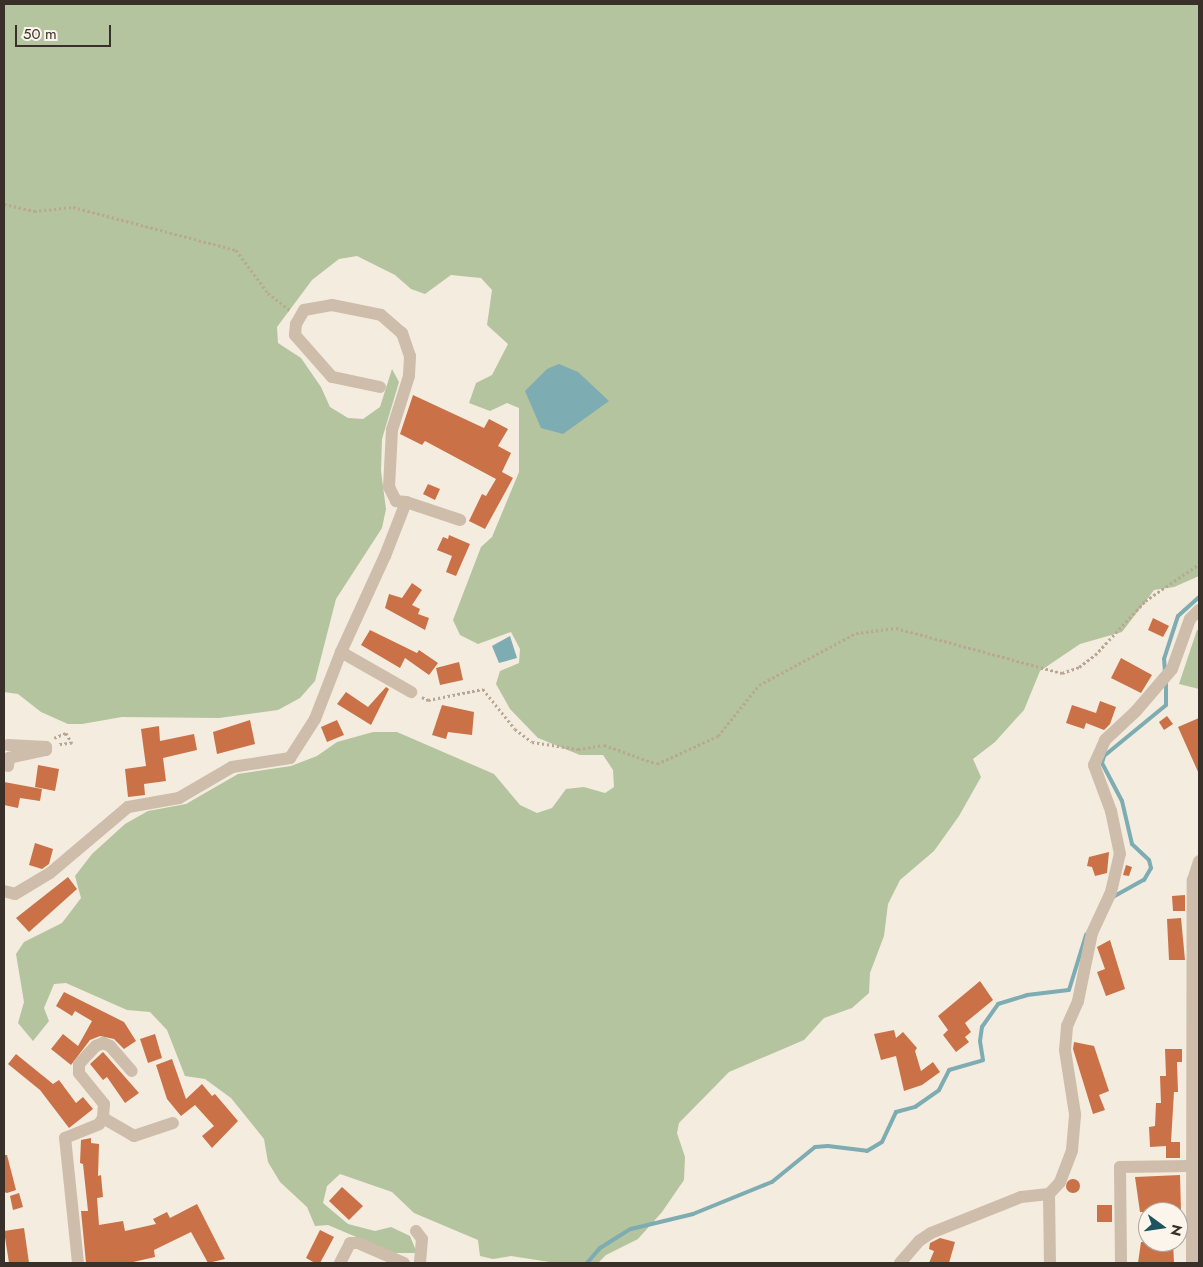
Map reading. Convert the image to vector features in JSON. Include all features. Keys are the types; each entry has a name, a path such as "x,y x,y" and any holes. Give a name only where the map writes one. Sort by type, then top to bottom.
{"street":[{"path":"380,387 332,377 295,335 299,317 304,310 332,305 381,315 402,334 410,356 409,376 392,430 389,487 396,502 406,502 460,520"},
{"path":"4,891 15,894 50,873 128,807 178,798 232,767 290,758 315,719 341,652 386,556 406,502"},
{"path":"900,1263 918,1240 931,1233 1021,1197 1049,1194 1060,1182 1072,1150 1075,1114 1065,1050 1067,1026 1078,1001 1092,933 1111,892 1120,854 1114,818 1094,765 1098,752 1172,669 1190,619 1199,610"},
{"path":"341,652 412,692"},
{"path":"8,745 46,747 46,750 9,758 6,766 22,765"},
{"path":"1192,1263 1190,1166 1195,1085 1193,880 1199,861"},
{"path":"78,1263 65,1138 99,1124 103,1118 104,1104 79,1073 79,1064 96,1046 103,1043 110,1046 132,1071"},
{"path":"103,1118 134,1136 173,1123"},
{"path":"1121,1263 1120,1167 1190,1166"},
{"path":"1049,1194 1050,1263"},
{"path":"416,1231 422,1239 420,1263"},
{"path":"340,1263 350,1243 358,1243 404,1263"}],"path":[{"path":"4,204 34,211 73,207 236,250 268,293 299,317"},
{"path":"412,692 428,700 483,688 515,729 532,742 559,748 604,745 657,764 718,736 759,685 856,633 896,628 1062,672 1079,667 1096,655 1145,602 1199,564"}],"green space":[{"path":"4,4 1199,4 1199,576 1174,587 1154,590 1122,632 1080,644 1040,671 1024,710 995,742 973,759 981,777 959,816 934,851 900,880 888,904 884,936 870,973 869,993 852,1008 824,1018 804,1040 729,1072 679,1123 677,1133 685,1157 684,1180 662,1212 638,1239 606,1255 598,1263 556,1263 511,1256 493,1259 480,1256 478,1240 414,1213 392,1192 340,1174 327,1186 323,1203 348,1224 375,1231 391,1227 410,1236 417,1253 394,1253 328,1225 315,1226 307,1207 280,1182 268,1162 264,1139 231,1098 205,1079 185,1076 167,1030 150,1012 127,1010 66,983 54,984 44,1008 49,1021 33,1041 18,1023 24,1002 16,954 24,942 62,923 81,898 75,876 92,854 125,824 148,811 186,804 238,774 291,766 317,756 337,742 373,732 397,732 494,774 520,805 537,813 552,808 566,789 584,787 605,793 614,787 613,770 603,755 580,755 538,738 510,709 496,684 500,671 519,663 520,649 511,632 478,644 460,635 453,620 481,547 492,537 519,472 519,408 507,403 490,411 469,403 476,383 492,375 508,344 487,325 492,290 481,278 451,275 425,294 411,289 395,275 357,256 339,259 312,280 277,327 278,343 301,358 321,387 330,407 348,418 363,419 380,407 392,369 399,382 382,439 381,471 386,509 382,528 336,599 315,681 300,698 278,710 219,718 122,717 82,724 68,724 41,712 18,694 4,692"},
{"path":"1197,630 1199,630 1199,689 1179,684"}],"water":[{"path":"559,364 578,372 609,401 563,434 541,428 525,391 547,369"},
{"path":"510,636 517,658 499,663 492,646"}],"building":[{"path":"413,395 484,428 489,419 508,429 498,446 511,453 502,472 513,478 485,529 469,521 482,494 486,496 496,479 425,441 422,445 400,434"},
{"path":"428,484 440,489 435,500 423,494"},
{"path":"449,535 470,544 456,576 446,572 452,556 437,550 443,537 448,539"},
{"path":"412,583 422,590 412,605 420,609 418,614 429,618 425,630 385,608 389,594 402,598"},
{"path":"1153,618 1169,626 1163,637 1148,630"},
{"path":"370,630 417,653 419,650 438,663 429,675 405,658 400,668 361,645"},
{"path":"1121,658 1152,675 1141,693 1111,678"},
{"path":"459,662 463,680 440,685 436,668"},
{"path":"386,687 389,689 371,725 337,704 346,692 368,707"},
{"path":"1100,701 1116,707 1110,724 1104,730 1086,723 1084,729 1066,723 1072,705 1096,713"},
{"path":"442,705 474,712 472,735 448,732 446,739 432,735"},
{"path":"1167,716 1173,724 1164,730 1159,722"},
{"path":"1199,718 1199,774 1178,727"},
{"path":"250,720 255,744 217,754 213,732"},
{"path":"337,720 344,735 327,742 321,727"},
{"path":"159,726 160,741 194,734 197,750 163,758 166,781 144,784 145,795 128,797 125,769 146,766 141,729"},
{"path":"38,765 59,769 55,791 35,787"},
{"path":"4,782 42,789 40,801 20,798 18,808 4,805"},
{"path":"35,843 53,849 49,864 42,869 29,865"},
{"path":"1109,852 1107,873 1095,876 1092,867 1087,866 1089,857"},
{"path":"1126,865 1132,867 1129,876 1123,875"},
{"path":"68,877 77,889 29,932 16,918"},
{"path":"1185,895 1185,911 1173,911 1172,896"},
{"path":"1181,918 1185,960 1169,960 1167,919"},
{"path":"1110,940 1125,989 1106,996 1097,972 1105,969 1097,947"},
{"path":"980,981 993,1000 965,1023 971,1032 965,1037 969,1042 956,1052 943,1035 948,1030 938,1016"},
{"path":"64,992 124,1022 136,1041 124,1049 114,1039 100,1036 90,1040 71,1065 51,1049 63,1034 78,1046 92,1021 75,1011 72,1016 56,1006"},
{"path":"894,1030 896,1038 903,1032 917,1048 915,1051 921,1071 933,1062 940,1072 922,1085 904,1091 896,1056 881,1060 874,1034"},
{"path":"155,1034 162,1058 148,1063 140,1039"},
{"path":"1074,1042 1094,1046 1109,1091 1099,1095 1105,1110 1093,1114 1073,1049"},
{"path":"1165,1049 1182,1049 1182,1062 1177,1062 1178,1092 1174,1092 1171,1142 1180,1142 1180,1158 1166,1158 1166,1146 1150,1147 1149,1127 1155,1126 1156,1103 1161,1103 1160,1076 1166,1076"},
{"path":"103,1052 139,1093 125,1103 107,1077 103,1080 90,1064"},
{"path":"16,1054 53,1084 59,1080 76,1103 83,1097 93,1109 69,1128 40,1090 8,1064"},
{"path":"172,1059 186,1099 202,1084 212,1096 215,1094 238,1121 212,1148 202,1136 214,1126 195,1105 181,1116 167,1099 156,1065"},
{"path":"91,1138 91,1143 99,1144 98,1176 101,1175 103,1197 97,1198 99,1225 123,1221 125,1231 156,1224 153,1219 167,1212 170,1218 197,1204 225,1259 208,1263 191,1232 154,1250 155,1257 129,1263 86,1263 81,1211 88,1211 83,1164 80,1163 81,1140"},
{"path":"4,1155 7,1155 16,1190 7,1193 4,1192"},
{"path":"1180,1175 1181,1202 1139,1202 1135,1177"},
{"path":"1073,1179 1078,1181 1080,1186 1078,1191 1073,1193 1068,1191 1066,1186 1068,1181"},
{"path":"342,1187 363,1206 349,1220 329,1201"},
{"path":"19,1193 23,1207 13,1210 10,1196"},
{"path":"1097,1205 1112,1205 1112,1222 1097,1222"},
{"path":"24,1228 29,1263 9,1263 4,1231"},
{"path":"320,1230 334,1237 320,1263 315,1263 306,1258"},
{"path":"940,1238 955,1242 949,1263 929,1263 934,1251 929,1249 930,1243"},
{"path":"1140,1252 1173,1252 1174,1263 1138,1263"}],"waterway":[{"path":"1165,672 1164,659 1178,616 1199,597"},
{"path":"1111,898 1144,880 1151,868 1149,860 1132,844 1122,801 1102,763 1104,756 1166,705 1166,682"},
{"path":"587,1263 600,1248 631,1229 693,1214 772,1182 815,1147 828,1146 867,1151 882,1142 896,1112 915,1107 939,1090 949,1070 983,1060 980,1041 982,1027 998,1004 1027,995 1069,990 1086,935"}]}
